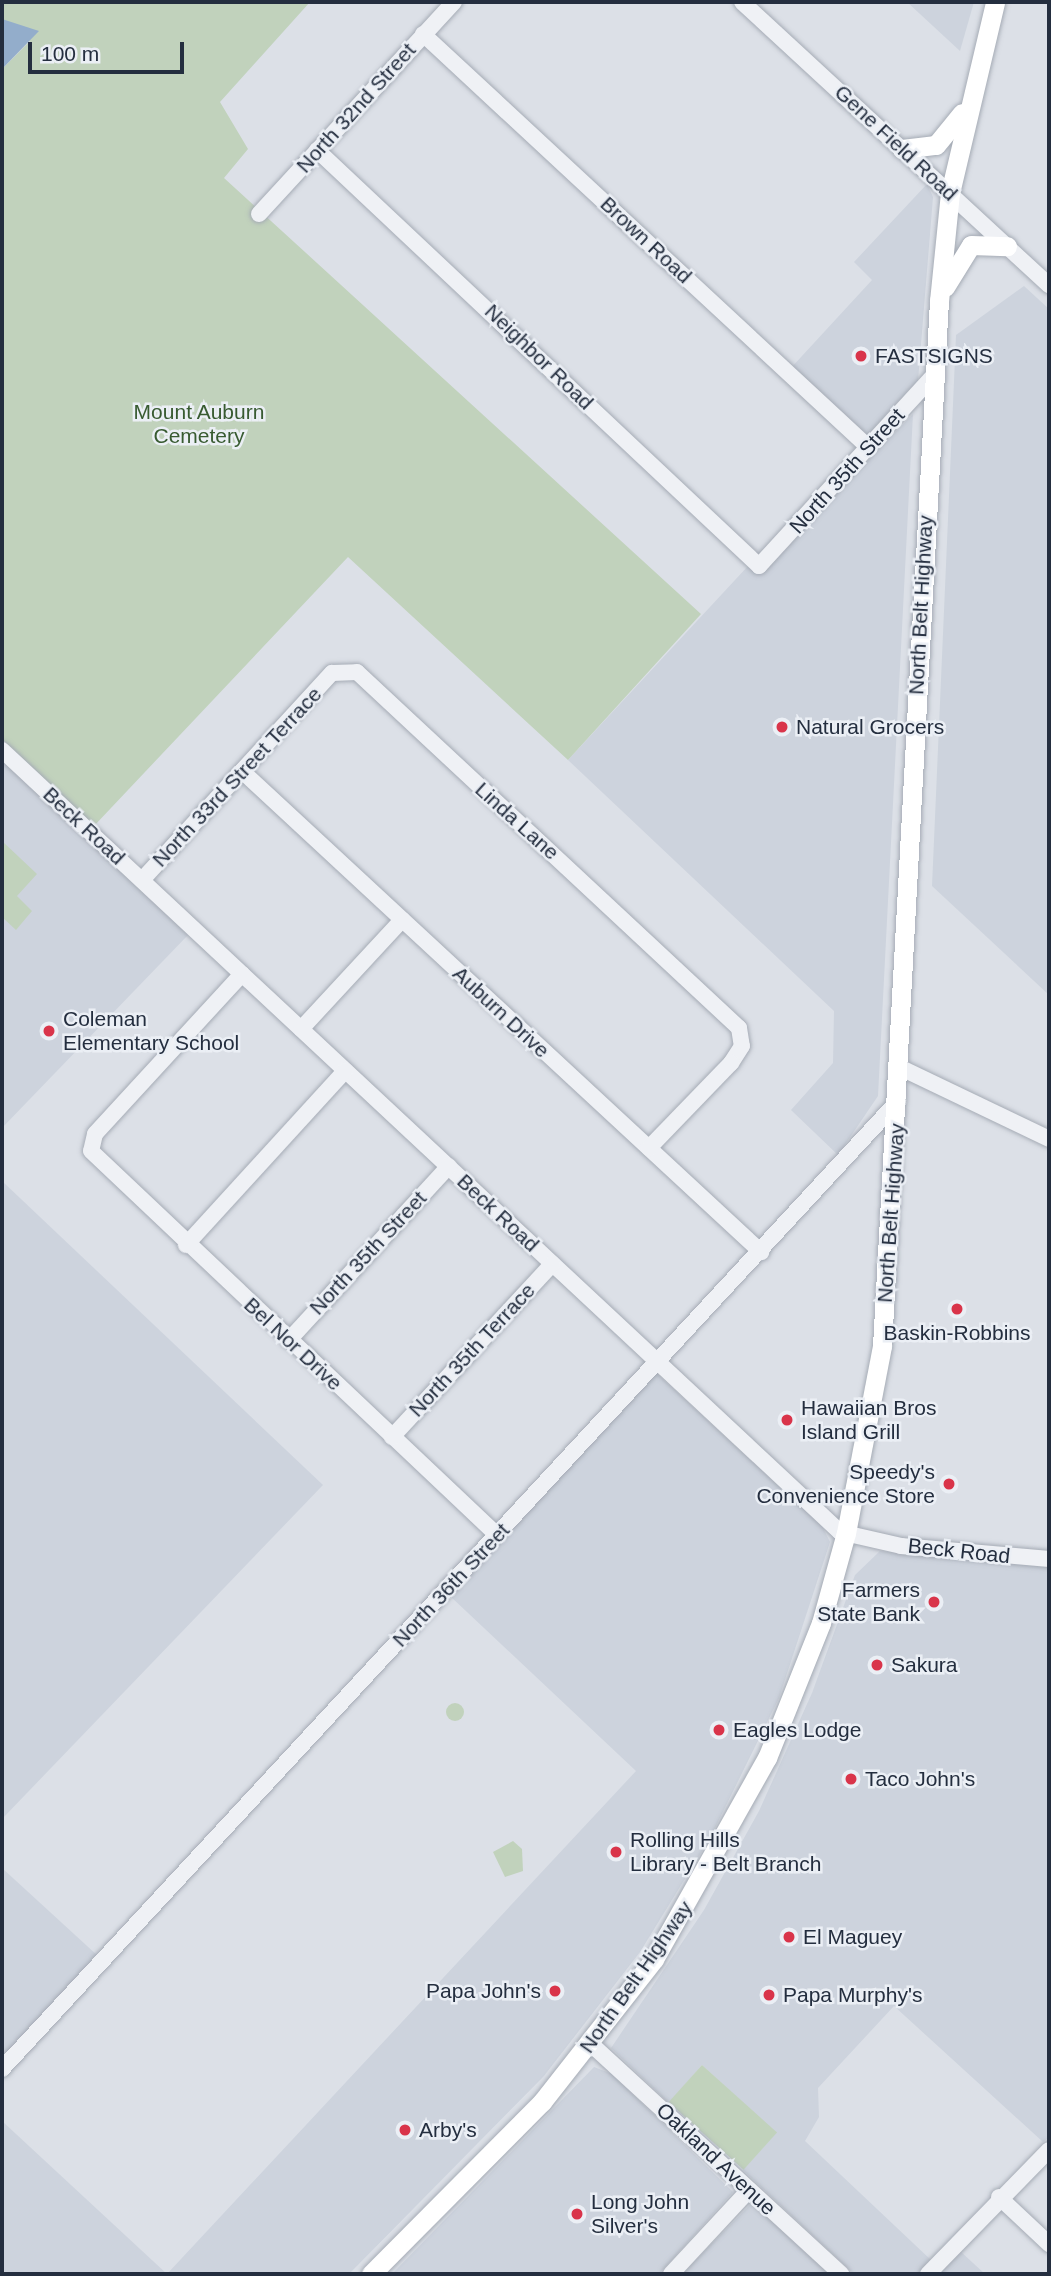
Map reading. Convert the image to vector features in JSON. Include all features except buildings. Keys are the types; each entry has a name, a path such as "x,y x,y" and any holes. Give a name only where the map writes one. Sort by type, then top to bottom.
{"main road":[{"name":"North Belt Highway","path":"370,2274 591,2044 658,1952 739,1816 795,1694 846,1533 882,1346 900,1099 933,375 939,301 950,194 967,103 995,2"},
{"path":"902,149 936,145 967,103"},
{"path":"939,301 971,245 1007,246"}],"street":[{"name":"North 32nd Street","path":"259,214 454,2"},
{"name":"Gene Field Road","path":"743,2 1049,285"},
{"name":"Brown Road","path":"423,34 868,447"},
{"name":"Neighbor Road","path":"317,150 759,566"},
{"name":"North 35th Street","path":"759,566 933,375"},
{"name":"Linda Lane","path":"332,673 358,672 739,1028 742,1046 649,1149"},
{"name":"North 33rd Street Terrace","path":"142,880 332,673"},
{"name":"Beck Road","path":"2,750 552,1264 846,1533 901,1546 1049,1559"},
{"name":"Auburn Drive","path":"242,771 761,1252"},
{"path":"301,1029 402,920"},
{"name":"Bel Nor Drive","path":"242,974 95,1134 91,1151 186,1245 497,1535"},
{"path":"901,1068 1049,1139"},
{"path":"186,1245 345,1071"},
{"name":"North 36th Street","path":"2,2069 900,1099"},
{"name":"North 35th Street","path":"289,1340 449,1167"},
{"name":"North 35th Terrace","path":"392,1437 552,1264"},
{"name":"Oakland Avenue","path":"591,2044 841,2274"},
{"path":"928,2274 999,2197 1049,2150"},
{"path":"671,2274 749,2190"},
{"path":"999,2197 1049,2244"}],"shaded area":[{"path":"907,2 974,2 960,51"},
{"path":"927,184 933,197 918,381 867,437 790,369 872,280 854,262"},
{"path":"1024,286 1049,309 1049,995 932,886 956,335"},
{"path":"913,414 878,1096 838,1155 791,1110 833,1063 834,1011 568,760 748,566 769,564"},
{"name":"Coleman Elementary School","path":"2,758 189,934 2,1128"},
{"path":"2,1181 323,1485 2,1819"},
{"path":"656,1373 822,1526 830,1542 779,1698 710,1838 640,1952 544,2076 349,2274 167,2274 636,1771 450,1596"},
{"path":"880,1551 1049,1566 1049,2137 1043,2142 894,2006 818,2088 819,2117 805,2141 931,2260 917,2274 854,2274 743,2170 776,2133 702,2065 669,2103 611,2048 704,1910 759,1811 812,1693 855,1575"},
{"path":"2,1868 98,1956 2,2059"},
{"path":"594,2067 612,2074 733,2192 659,2274 392,2274"},
{"path":"2,2121 167,2274 2,2274"},
{"path":"750,2205 756,2207 829,2274 682,2274"},
{"path":"960,2251 985,2274 939,2274"}],"green space":[{"name":"Mount Auburn Cemetery","path":"2,2 310,2 220,102 248,149 224,178 701,614 568,760 348,557 94,826 2,739 2,69 30,41 2,19"},
{"path":"2,841 37,874 17,896 32,911 16,930 2,917"},
{"path":"455,1703 461,1706 464,1712 461,1718 455,1721 449,1718 446,1712 449,1706"},
{"path":"513,1841 522,1849 523,1871 505,1877 493,1852"},
{"path":"702,2065 777,2133 744,2170 669,2102"}],"water":[{"path":"2,19 39,31 2,69"}],"place":[{"name":"FASTSIGNS","path":"861,356"},
{"name":"Natural Grocers","path":"782,727"},
{"name":"Coleman Elementary School","path":"49,1031"},
{"name":"Baskin-Robbins","path":"957,1309"},
{"name":"Hawaiian Bros Island Grill","path":"787,1420"},
{"name":"Speedy's Convenience Store","path":"949,1484"},
{"name":"Farmers State Bank","path":"934,1602"},
{"name":"Sakura","path":"877,1665"},
{"name":"Eagles Lodge","path":"719,1730"},
{"name":"Taco John's","path":"851,1779"},
{"name":"Rolling Hills Library - Belt Branch","path":"616,1852"},
{"name":"El Maguey","path":"789,1937"},
{"name":"Papa John's","path":"555,1991"},
{"name":"Papa Murphy's","path":"769,1995"},
{"name":"Arby's","path":"405,2130"},
{"name":"Long John Silver's","path":"577,2214"}]}
